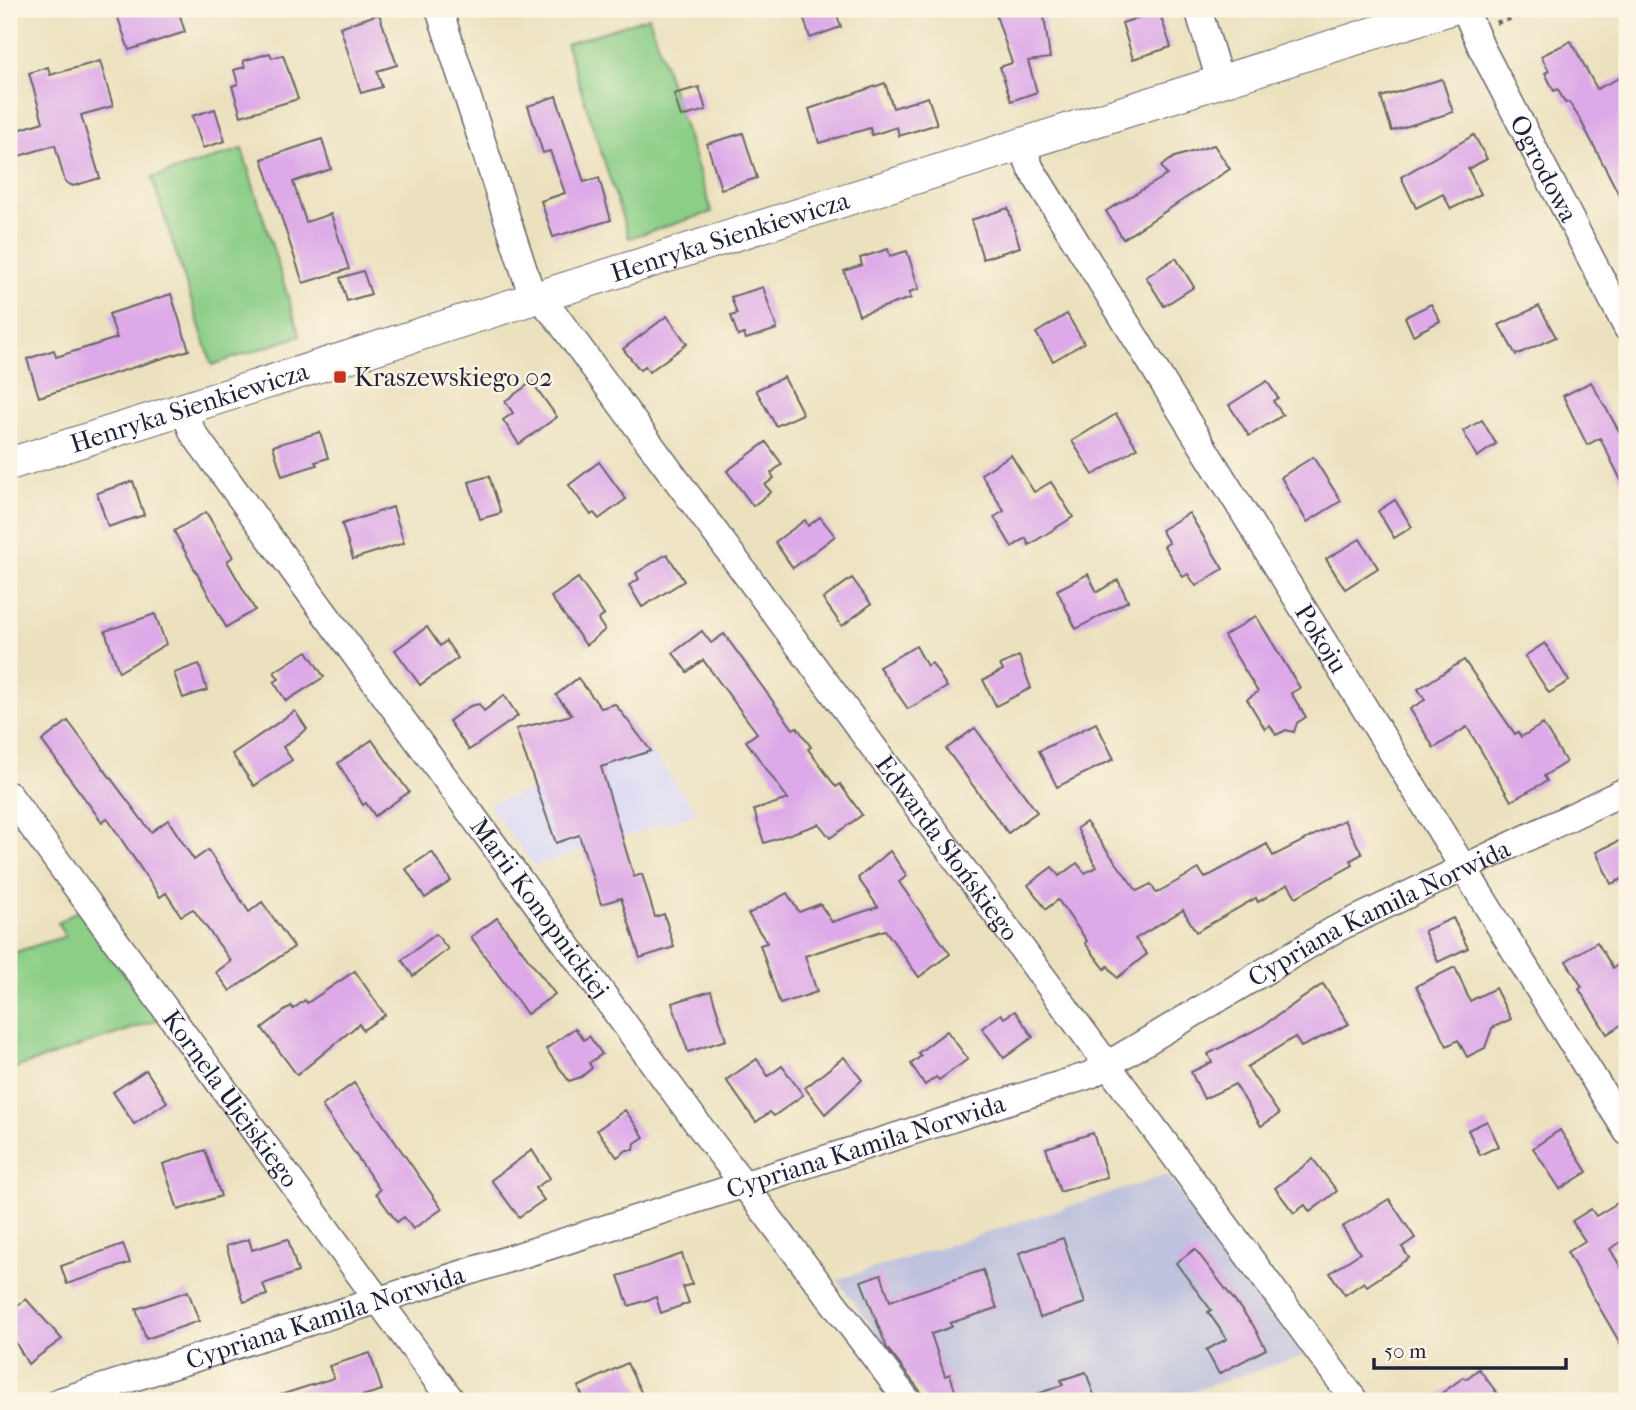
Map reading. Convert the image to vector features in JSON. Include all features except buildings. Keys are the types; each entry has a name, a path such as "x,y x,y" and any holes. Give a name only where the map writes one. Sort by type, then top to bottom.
{"street":[{"name":"Edwarda Słońskiego","path":"439,9 529,286 1109,1065 1355,1401"},
{"path":"1198,9 1220,81"},
{"name":"Henryka Sienkiewicza","path":"9,464 1450,9"},
{"name":"Ogrodowa","path":"1475,18 1481,47 1627,328"},
{"name":"Pokoju","path":"1021,144 1031,169 1627,1132"},
{"name":"Marii Konopnickiej","path":"183,409 201,444 743,1184 908,1401"},
{"name":"Cypriana Kamila Norwida","path":"60,1401 1065,1084 1109,1065 1334,930 1627,790"},
{"name":"Kornela Ujejskiego","path":"9,795 452,1401"}],"path":[{"path":"1475,18 1542,9"}],"shaded area":[{"path":"651,751 697,813 534,866 488,804"},
{"path":"1168,1175 1303,1356 1161,1401 927,1401 837,1280"}],"green space":[{"path":"649,17 712,212 629,238 566,44"},
{"path":"242,149 300,336 212,365 152,178"},
{"path":"79,912 158,1020 9,1070 9,954 66,936 58,923"}],"place":[{"name":"Kraszewskiego 02","path":"340,377"}]}
